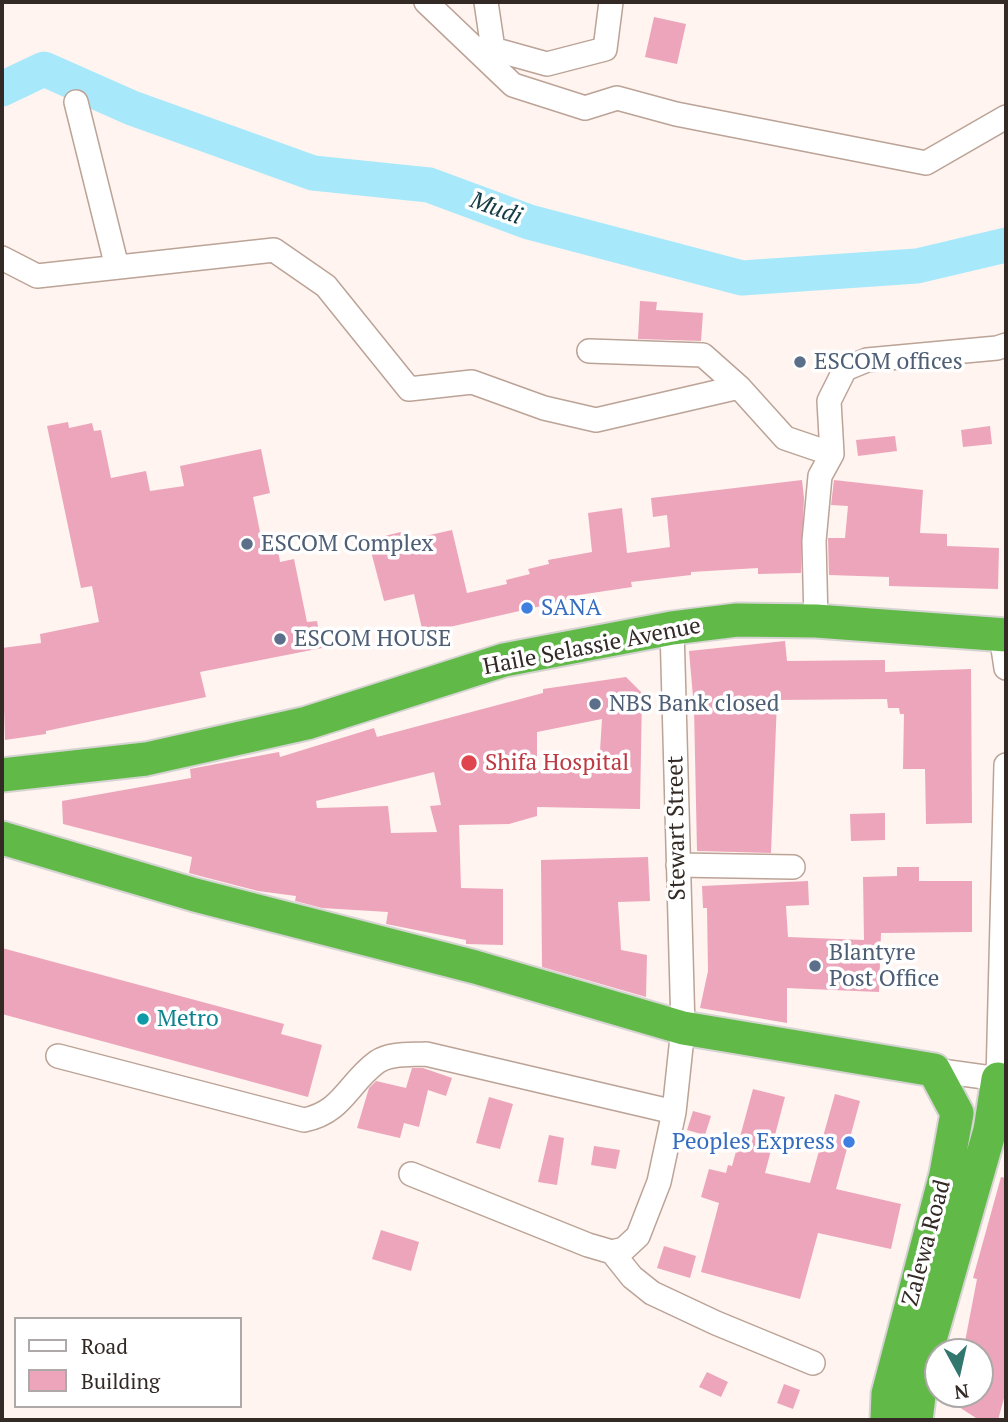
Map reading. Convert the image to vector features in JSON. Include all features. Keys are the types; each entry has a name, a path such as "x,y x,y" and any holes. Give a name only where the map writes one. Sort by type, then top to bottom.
{"highway":[{"name":"Haile Selassie Avenue","path":"2,775 146,759 307,723 504,660 672,628 737,620 816,621 1004,635"},
{"path":"2,838 195,895 475,967 683,1028 934,1070"},
{"name":"Zalewa Road","path":"887,1420 888,1394 946,1174 957,1113 934,1070"},
{"name":"Zalewa Road","path":"916,1420 923,1364 1002,1079"}],"street":[{"path":"426,2 513,85 586,108 617,98 676,114 926,163 1006,117"},
{"path":"486,2 493,49 547,64 605,48 611,2"},
{"path":"76,102 117,267"},
{"path":"2,258 37,276 274,250 326,286 409,389 472,382 544,408 596,420 739,387"},
{"path":"816,621 814,541 820,476 832,454 829,401 845,369 867,360 1006,345"},
{"path":"589,351 703,355 739,387 785,438 832,454"},
{"name":"Stewart Street","path":"612,1252 624,1249 638,1236 659,1182 674,1112 683,1028 672,628"},
{"path":"1004,635 1006,668"},
{"path":"934,1070 1002,1079 1006,765"},
{"path":"678,865 793,867"},
{"path":"58,1056 304,1120 324,1116 377,1062 396,1055 426,1054 674,1112"},
{"path":"411,1174 588,1245 612,1252 632,1277 652,1293 813,1363"}],"building":[{"path":"654,17 686,24 677,64 645,57"},
{"path":"640,301 657,302 656,310 703,313 701,341 638,339"},
{"path":"68,422 69,428 92,423 94,431 101,430 111,478 146,471 150,491 184,486 180,466 261,449 270,493 253,497 260,532 275,532 280,562 294,559 307,622 317,621 322,648 200,672 206,697 46,731 46,734 5,740 2,648 41,643 40,634 99,622 92,586 81,588 47,426"},
{"path":"990,426 992,444 963,447 961,430"},
{"path":"895,436 897,451 858,456 856,440"},
{"path":"802,480 804,498 801,573 758,574 758,568 691,572 691,575 631,582 632,587 572,596 572,599 423,633 414,594 384,601 368,540 401,532 403,541 452,530 467,593 507,584 506,580 530,574 528,569 549,564 548,560 592,552 588,513 622,508 627,553 670,547 667,515 653,517 651,498"},
{"path":"834,480 923,490 920,533 947,534 947,546 999,548 998,589 889,586 889,577 829,575 828,538 845,538 848,506 831,505"},
{"path":"785,641 787,661 885,660 885,672 971,669 972,823 926,824 925,769 903,769 904,714 900,714 899,708 888,708 887,699 777,700 771,853 697,851 694,708 689,651"},
{"path":"626,677 642,693 640,809 537,807 537,816 509,824 459,825 461,888 503,889 503,945 466,944 466,940 386,924 388,912 322,908 295,901 296,896 258,891 189,873 192,857 63,824 62,801 191,778 190,769 279,752 280,757 374,728 377,737 543,693 543,689","holes":["602,719 599,767 537,768 537,732","434,772 441,805 430,806 437,832 391,833 388,806 317,808 316,801"]},
{"path":"885,813 885,840 851,841 850,814"},
{"path":"648,857 650,901 618,902 621,950 647,955 646,997 542,967 541,860"},
{"path":"897,867 919,867 919,881 972,881 972,932 881,933 879,992 787,988 787,1023 700,1008 708,971 707,908 703,908 702,886 808,881 809,905 786,906 788,937 864,940 863,877 897,876"},
{"name":"Metro","path":"2,948 284,1024 281,1034 322,1045 308,1097 2,1014"},
{"path":"412,1068 423,1068 452,1078 446,1096 428,1090 419,1127 404,1123 400,1138 357,1128 369,1088 376,1081 406,1088"},
{"path":"753,1089 785,1097 765,1173 810,1183 835,1094 860,1101 836,1189 901,1204 891,1249 818,1233 800,1299 701,1272 719,1203 701,1197 709,1169 726,1173 728,1165 732,1166"},
{"path":"489,1097 513,1104 500,1149 476,1143"},
{"path":"693,1111 711,1116 705,1135 687,1130"},
{"path":"549,1135 564,1138 557,1185 538,1182"},
{"path":"594,1146 620,1150 616,1169 591,1165"},
{"path":"1001,1177 1006,1178 1006,1391 998,1420 979,1420 961,1408 994,1408 994,1338 966,1338 977,1279 973,1278"},
{"path":"381,1230 419,1242 411,1271 372,1259"},
{"path":"664,1246 696,1256 690,1278 657,1268"},
{"path":"707,1372 728,1382 721,1397 699,1387"},
{"path":"784,1384 800,1390 793,1409 777,1403"}],"waterway":[{"name":"Mudi","path":"2,89 44,69 132,108 313,173 429,185 529,222 742,278 917,266 1006,245"}],"place":[{"name":"ESCOM offices","path":"800,362"},
{"name":"ESCOM Complex","path":"247,544"},
{"name":"SANA","path":"527,608"},
{"name":"ESCOM HOUSE","path":"280,639"},
{"name":"NBS Bank closed","path":"595,704"},
{"name":"Shifa Hospital","path":"469,763"},
{"name":"Blantyre Post Office","path":"815,966"},
{"name":"Metro","path":"143,1019"},
{"name":"Peoples Express","path":"849,1142"}]}
